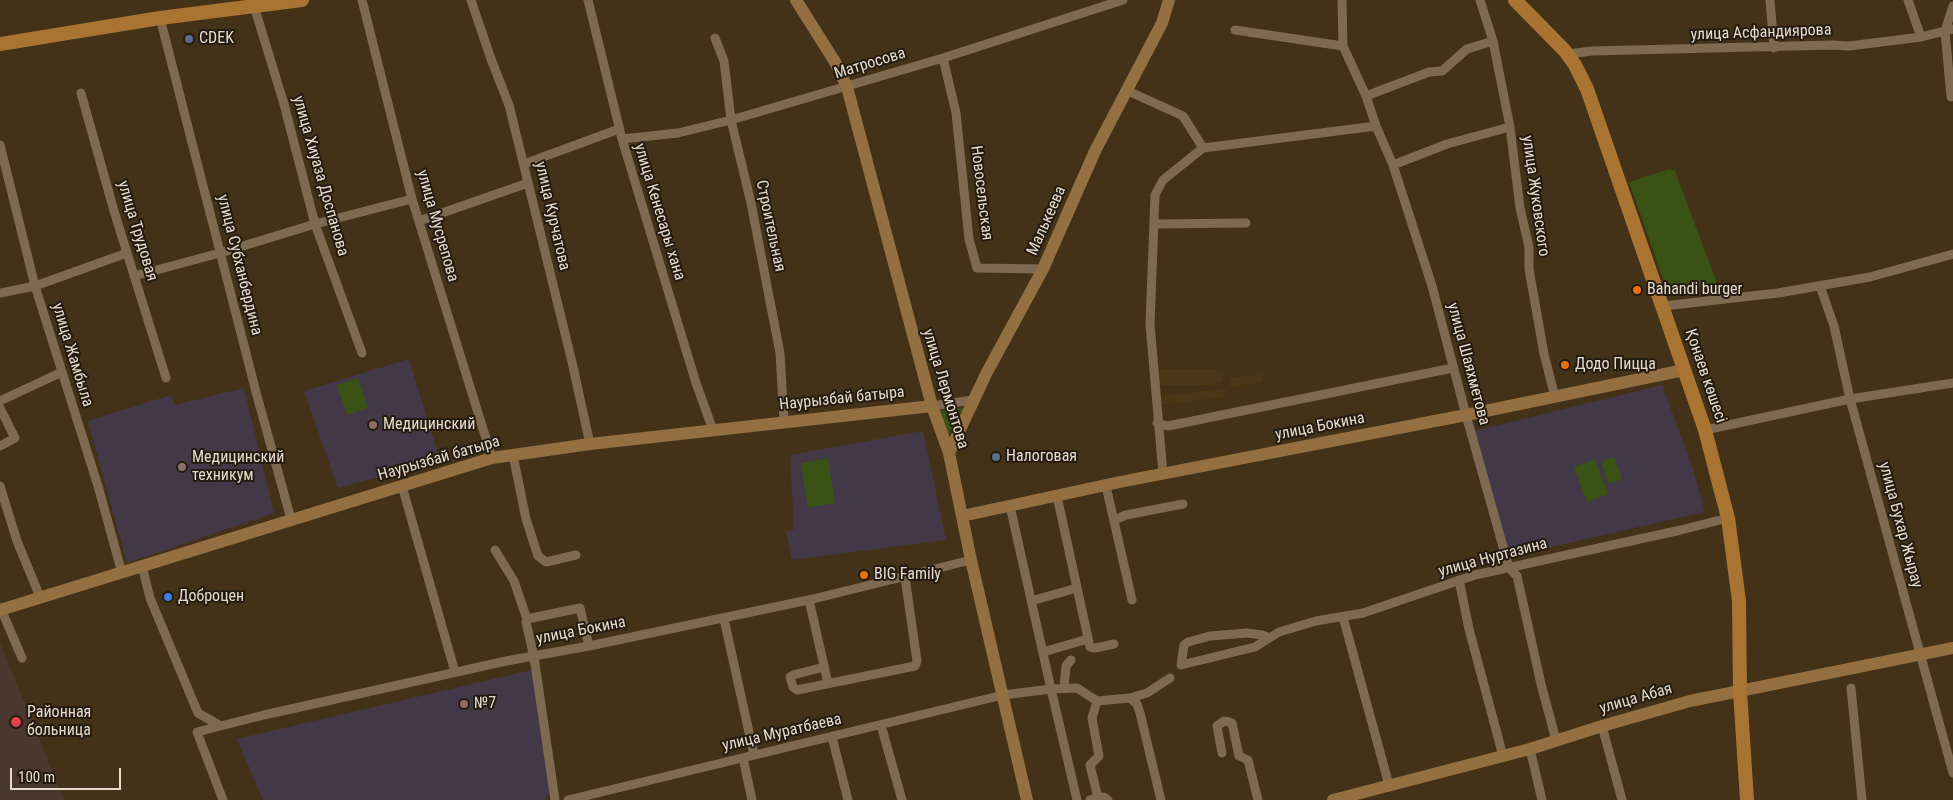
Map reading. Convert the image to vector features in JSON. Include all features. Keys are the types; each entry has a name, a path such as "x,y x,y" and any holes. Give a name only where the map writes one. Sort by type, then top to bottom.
{"main road":[{"path":"0,44 160,18 302,0"},
{"name":"улица Лермонтова","path":"796,0 835,62 847,87 932,406 949,453 971,560 1027,800"},
{"name":"Малькеева","path":"949,453 973,400 1043,269 1095,151 1162,23 1169,0"},
{"name":"Қонаев көшесі","path":"1515,0 1568,54 1587,89 1705,430 1728,518 1739,601 1740,692 1747,800"},
{"name":"улица Бокина","path":"962,516 1684,370"},
{"name":"Наурызбай батыра","path":"1,610 492,458 590,444 784,421 932,406"},
{"name":"улица Абая","path":"1333,800 1530,749 1690,701 1953,648"}],"street":[{"name":"улица Мусрепова","path":"362,0 412,199 492,458"},
{"name":"улица Курчатова","path":"471,0 509,105 572,362 590,444"},
{"name":"улица Кенесары хана","path":"588,0 621,134 696,383 713,430"},
{"name":"Матросова","path":"524,164 621,134 678,133 730,120 943,58 1123,0"},
{"name":"улица Шаяхметова","path":"1342,0 1343,46 1366,96 1376,126 1393,165 1432,286 1509,568 1517,576 1541,684 1556,740"},
{"name":"улица Жуковского","path":"1480,0 1492,41 1510,127 1520,208 1529,247 1531,279 1544,354 1554,397"},
{"path":"1770,0 1774,48"},
{"path":"1908,0 1921,36"},
{"name":"улица Хиуаза Доспанова","path":"254,6 284,104 315,224 362,353"},
{"path":"1951,97 1949,30 1953,6"},
{"name":"улица Субханбердина","path":"160,18 220,253 292,520"},
{"path":"1235,30 1343,46"},
{"name":"улица Асфандиярова","path":"1568,54 1849,46 1921,36 1949,30"},
{"name":"Строительная","path":"715,38 724,61 730,120 751,203 780,352 784,421"},
{"path":"1366,96 1429,72 1442,71 1467,49 1492,41"},
{"name":"Новосельская","path":"943,58 956,112 969,239 977,268 1043,269"},
{"path":"1128,91 1183,116 1203,148"},
{"name":"улица Трудовая","path":"81,93 127,253 166,378"},
{"path":"1163,474 1150,324 1155,195 1163,180 1203,148 1376,126"},
{"path":"1393,165 1447,144 1510,127"},
{"name":"улица Жамбыла","path":"0,145 35,286 98,486 122,572"},
{"path":"419,221 528,183"},
{"path":"134,276 220,253 315,224 412,199"},
{"path":"1154,224 1246,222"},
{"path":"0,292 35,286 127,253"},
{"path":"1663,306 1820,286 1870,277 1953,254"},
{"name":"улица Бухар Жырау","path":"1820,286 1834,326 1850,399 1952,766"},
{"path":"1158,423 1168,426 1454,368"},
{"path":"0,402 62,372"},
{"path":"1705,430 1850,399 1953,383"},
{"path":"932,406 973,400"},
{"path":"0,408 15,438 0,446"},
{"path":"513,455 526,519 538,556 546,562 576,554"},
{"path":"0,486 17,541 40,597"},
{"path":"402,486 455,672"},
{"path":"1106,486 1132,600"},
{"path":"1057,496 1088,639 1093,648 1114,644"},
{"path":"1114,520 1126,514 1183,504"},
{"path":"1010,506 1077,800"},
{"name":"улица Нуртазина","path":"1268,637 1247,633 1210,636 1188,642 1184,645 1181,665 1255,647 1268,637 1279,632 1316,622 1364,613 1459,580 1728,518"},
{"path":"495,550 514,581 527,619 555,800"},
{"name":"улица Бокина","path":"223,800 197,732 219,725 455,672 590,646 808,600 971,560"},
{"path":"142,566 150,598 198,713 219,725"},
{"path":"824,667 793,675 790,677 793,687 797,690 915,666 917,661 905,577"},
{"path":"1459,580 1469,629 1503,756"},
{"path":"1031,600 1077,588"},
{"path":"808,600 828,683"},
{"path":"527,619 580,608 590,646"},
{"path":"1,610 22,658"},
{"path":"1342,617 1389,785"},
{"path":"724,618 754,755"},
{"path":"1043,652 1088,639"},
{"path":"1064,688 1066,666 1071,660"},
{"path":"1108,800 1104,797 1094,799 1090,765 1099,756 1092,718 1096,702 1130,698 1147,693 1170,678"},
{"name":"улица Муратбаева","path":"568,800 1003,695 1064,688 1081,689 1096,702"},
{"path":"1851,688 1862,800"},
{"path":"1130,698 1137,704 1140,713 1161,800"},
{"path":"1222,753 1216,726 1229,722 1232,724 1239,756 1248,760 1258,800"},
{"path":"881,725 902,800"},
{"path":"1602,726 1622,800"},
{"path":"832,737 848,800"},
{"path":"1530,749 1542,800"},
{"path":"743,758 752,800"}],"shaded area":[{"name":"Медицинский","path":"409,359 440,460 338,488 304,391"},
{"path":"1157,369 1216,369 1216,375 1222,375 1222,382 1217,382 1217,385 1157,385"},
{"path":"1261,374 1262,382 1230,387 1229,378"},
{"path":"1662,385 1692,466 1705,512 1516,555 1508,553 1474,431"},
{"name":"Медицинский техникум","path":"244,388 274,513 127,563 88,421 171,395 175,405"},
{"path":"1223,389 1224,397 1159,405 1158,396"},
{"path":"923,431 946,540 792,560 786,532 794,529 790,455"},
{"name":"Районная больница","path":"0,643 64,800 0,800"},
{"name":"№7","path":"536,669 555,784 545,800 263,800 237,739"}],"green space":[{"path":"1669,169 1675,171 1717,283 1669,295 1629,182"},
{"path":"358,378 368,408 347,415 337,385"},
{"path":"963,408 947,438 939,411"},
{"path":"1614,457 1622,479 1609,484 1601,462"},
{"path":"828,458 835,503 808,508 801,463"},
{"path":"1595,459 1608,494 1587,502 1574,467"}],"place":[{"name":"CDEK","path":"189,39"},
{"name":"Bahandi burger","path":"1637,290"},
{"name":"Додо Пицца","path":"1565,365"},
{"name":"Медицинский","path":"373,425"},
{"name":"Налоговая","path":"996,457"},
{"name":"Медицинский техникум","path":"182,467"},
{"name":"BIG Family","path":"864,575"},
{"name":"Доброцен","path":"168,597"},
{"name":"№7","path":"464,704"},
{"name":"Районная больница","path":"16,722"}]}
